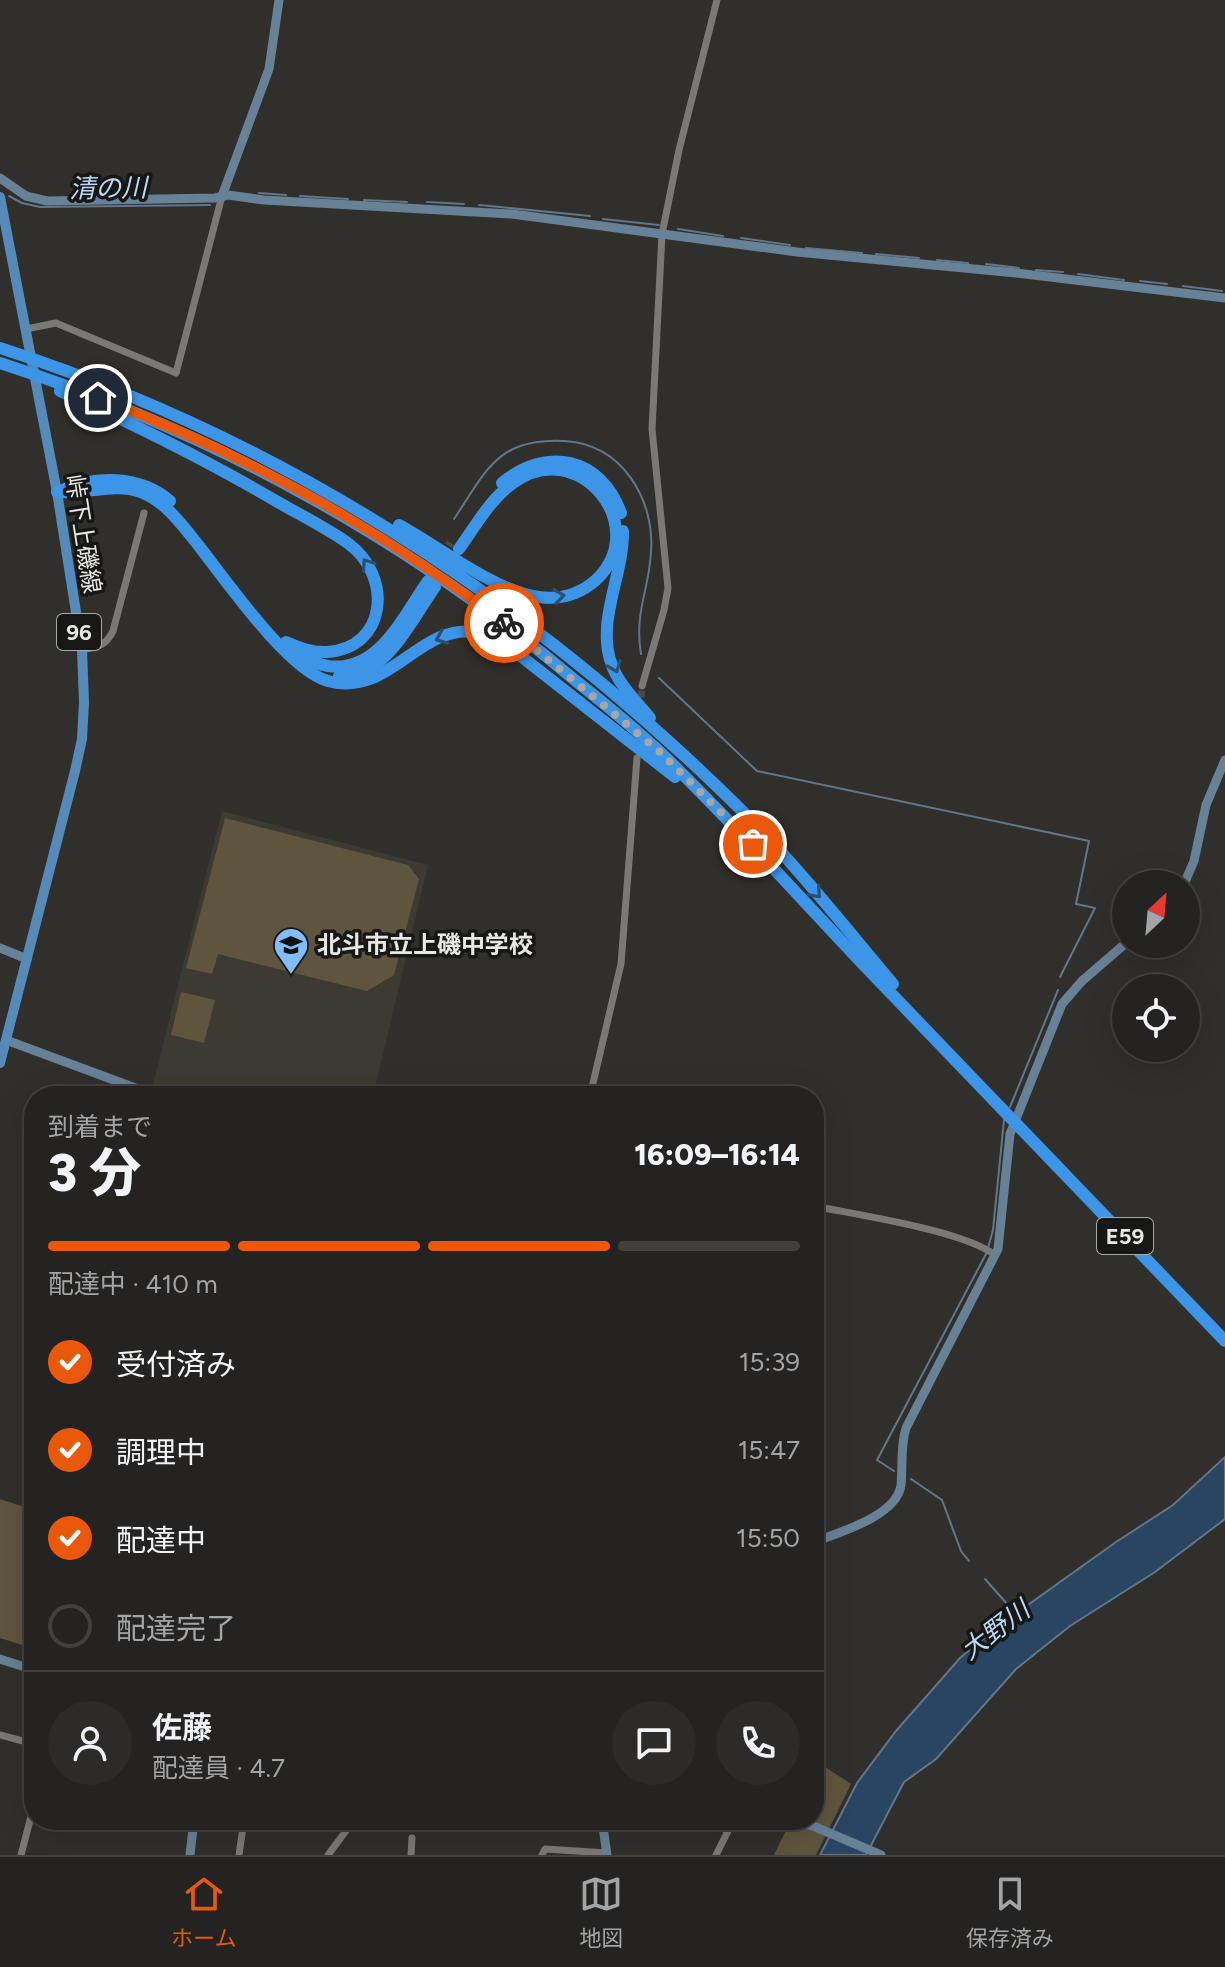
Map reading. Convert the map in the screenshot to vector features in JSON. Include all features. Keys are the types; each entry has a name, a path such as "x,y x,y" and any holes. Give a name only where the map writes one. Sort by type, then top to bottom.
{"highway":[{"name":"E59","path":"0,348 153,404 289,469 384,524 471,582 545,637 668,741 742,811 816,893 949,1051"},
{"path":"0,365 48,382 175,445 349,544 366,559 374,572 378,602 364,636 341,650 326,652 309,651 286,642"},
{"name":"E59","path":"48,382 149,417 221,449 341,513 428,568 537,647 659,751 753,844 882,985 949,1051 1225,1341"},
{"path":"289,469 404,527 505,587 542,598 574,594 589,586 601,575 611,558 616,535 615,521 599,489 584,478 564,470 543,469 521,478 506,489 456,547 497,487 515,472 529,464 566,461 588,470 615,497 622,516 624,535 607,627 612,666 623,685 668,741"},
{"path":"57,492 72,485 116,480 157,490 187,519 286,642 301,656 317,664 341,668 375,654 431,584 391,649 376,665 353,674 334,676 308,672"},
{"path":"57,492 74,494 114,488 133,490 158,501 184,527 277,643 308,672 328,681 360,682 391,670 424,646 449,634 472,632 501,642 640,748 753,844"}],"main road":[{"name":"峠下上磯線","path":"0,197 57,492 82,650 82,739 0,1063"}],"street":[{"path":"26,329 56,323 176,373 222,196 266,77 279,0"},
{"path":"642,686 668,588 652,429 662,234 679,150 717,0"},
{"path":"0,178 26,196 47,201 222,196 512,214 797,252 993,270 1225,298"},
{"path":"82,650 99,647 107,642 113,631 144,513"},
{"path":"592,1086 621,964 637,758"},
{"path":"1190,870 1206,805 1225,760"},
{"path":"0,948 27,959"},
{"path":"824,1538 873,1517 894,1503 901,1483 902,1440 906,1428 990,1251 1000,1239 1010,1134 1062,1004 1082,981 1112,955"},
{"path":"6,1040 130,1086"},
{"path":"824,1208 940,1233 990,1251"},
{"path":"0,1659 24,1667"},
{"path":"0,1736 24,1742"},
{"path":"21,1855 28,1830"},
{"path":"190,1855 193,1830"},
{"path":"239,1855 243,1830"},
{"path":"328,1855 347,1830"},
{"path":"542,1855 545,1849 607,1854 603,1830"},
{"path":"716,1855 726,1830"},
{"path":"822,1830 881,1855"},
{"path":"411,1855 412,1838"}],"shaded area":[{"name":"北斗市立上磯中学校","path":"222,811 428,865 375,1086 153,1086"},
{"path":"225,818 408,865 419,879 394,975 367,991 218,954 212,974 186,968"},
{"path":"181,992 215,1000 204,1043 171,1035"},
{"path":"0,1499 24,1507 24,1643 0,1638"},
{"path":"824,1768 851,1784 816,1855 774,1855 786,1830 824,1830"}],"water":[{"name":"大野川","path":"1225,1457 1225,1519 1155,1572 1070,1626 1016,1669 936,1759 904,1782 866,1855 820,1855 857,1783 896,1731 960,1658 1000,1625 1173,1505"}],"waterway":[{"name":"清の川","path":"259,193 286,195"},
{"name":"清の川","path":"9,196 40,207 210,205"},
{"name":"清の川","path":"300,196 348,199"},
{"name":"清の川","path":"364,200 407,202"},
{"name":"清の川","path":"427,202 464,204"},
{"name":"清の川","path":"479,205 590,216"},
{"name":"清の川","path":"603,219 659,225"},
{"name":"清の川","path":"678,229 723,236"},
{"name":"清の川","path":"741,238 790,245"},
{"name":"清の川","path":"806,248 862,253"},
{"name":"清の川","path":"876,254 919,258"},
{"name":"清の川","path":"937,260 968,263"},
{"name":"清の川","path":"986,264 1019,268"},
{"name":"清の川","path":"1036,270 1063,272"},
{"name":"清の川","path":"1078,274 1124,280"},
{"name":"清の川","path":"1140,281 1167,284"},
{"name":"清の川","path":"1183,286 1222,291"},
{"path":"454,519 496,460 523,445 541,441 584,444 618,463 640,494 651,532 650,566 639,626 641,654"},
{"path":"659,678 757,771 1089,841 1076,904 1095,908 1060,977"},
{"path":"1010,1107 1058,990"},
{"path":"988,1248 993,1230 1004,1120"},
{"path":"894,1471 877,1460 986,1254"},
{"path":"911,1479 942,1500 961,1551 969,1561"},
{"name":"大野川","path":"985,1579 1016,1614"}],"tunnel":[{"path":"441,562 452,544"},
{"path":"640,708 642,686"}],"way so far":[{"path":"504,623 537,647 659,751 753,844"}],"place":[{"name":"北斗市立上磯中学校","path":"291,976"}],"route":[{"path":"98,398 221,449 341,513 428,568 504,623"}]}
